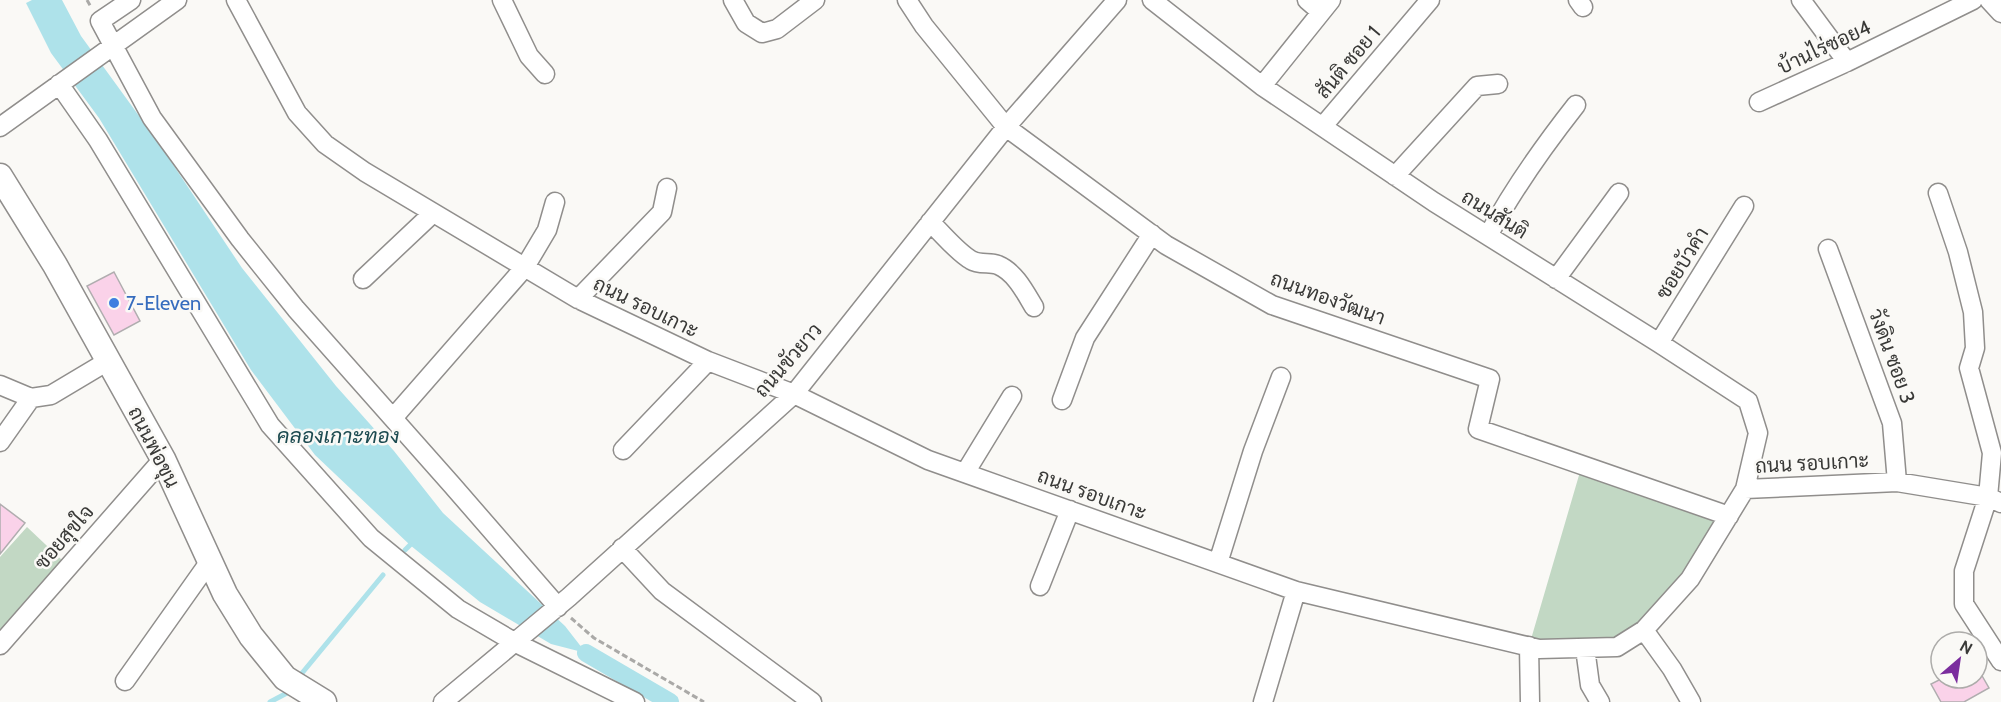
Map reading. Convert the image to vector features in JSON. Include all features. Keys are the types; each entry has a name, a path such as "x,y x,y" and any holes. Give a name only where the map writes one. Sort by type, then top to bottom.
{"main road":[{"name":"ถนนพ่อขุน","path":"0,176 55,265 163,459 225,594 251,636 305,690"}],"street":[{"path":"131,0 100,21 110,48 152,118 240,239 296,309 558,607"},
{"path":"0,127 177,0"},
{"name":"ถนน รอบเกาะ","path":"236,0 297,112 325,144 365,172 578,299 708,361 794,394 928,460 1296,591 1539,649 1617,647 1644,630 1690,579 1745,489 1897,482 1994,500"},
{"path":"502,0 530,56 545,74"},
{"path":"733,0 747,23 762,33 777,29 815,0"},
{"name":"ถนนทองวัฒนา","path":"907,0 924,26 1006,127 1166,245 1272,305 1490,379 1478,429 1729,516"},
{"name":"ถนนขัวยาว","path":"443,702 558,607 794,394 1006,127 1117,0"},
{"name":"ถนนสันติ","path":"1152,0 1262,86 1395,176 1748,401 1758,433 1745,489"},
{"name":"สันติ ซอย 1","path":"1323,126 1430,0"},
{"path":"1801,0 1847,62"},
{"name":"บ้านไร่ซอย4","path":"1759,102 1973,0"},
{"path":"1989,0 2001,13"},
{"path":"1262,86 1319,4"},
{"path":"62,82 270,425 371,538 458,609 516,643 635,702"},
{"path":"1395,176 1477,86 1498,84"},
{"path":"1488,236 1506,201 1532,162 1576,105"},
{"path":"578,299 662,212 667,188"},
{"path":"1556,279 1619,192"},
{"path":"1938,194 1958,252 1970,302 1975,348 1969,368 1992,453 1994,500 1964,571 1964,604 2001,661"},
{"path":"393,418 525,267 547,230 555,202"},
{"name":"ซอยบัวคำ","path":"1659,343 1744,206"},
{"path":"363,279 433,213"},
{"path":"930,222 971,260 983,264 996,264 1004,268 1017,280 1034,307"},
{"path":"1062,400 1085,338 1152,234"},
{"name":"วังดิน ซอย 3","path":"1828,249 1892,423 1897,482"},
{"path":"0,385 31,398 51,395 108,361"},
{"path":"623,450 708,361"},
{"path":"1218,563 1253,451 1281,377"},
{"path":"965,473 1012,396"},
{"path":"0,442 31,398"},
{"name":"ซอยสุขใจ","path":"0,645 163,459"},
{"path":"1040,586 1070,510"},
{"path":"622,548 662,591 812,702"},
{"path":"125,681 210,561"},
{"path":"1263,702 1296,591"},
{"path":"1644,630 1672,669 1691,702"},
{"path":"1529,646 1530,702"},
{"path":"1585,648 1590,685 1600,702"}],"path":[{"path":"558,607 594,638 704,702"}],"green space":[{"path":"1582,465 1729,516 1690,579 1617,647 1529,646"},
{"path":"27,527 63,561 0,636 0,557"}],"water":[{"name":"คลองเกาะทอง","path":"32,0 62,0 81,36 158,142 242,268 336,386 394,451 443,513 565,626 586,653 551,644 480,602 410,545 315,455 251,370 99,118 51,53 26,3"}],"building":[{"name":"7-Eleven","path":"114,272 140,321 114,335 87,286"},
{"path":"0,504 25,523 0,554"},
{"path":"1934,690 1985,690 1964,702 1941,702"}],"waterway":[{"path":"405,550 410,545"},
{"path":"298,678 383,575"},
{"name":"คลองเกาะทอง","path":"586,653 670,702"},
{"path":"270,702 287,693 291,688"}],"place":[{"name":"7-Eleven","path":"114,303"}]}
